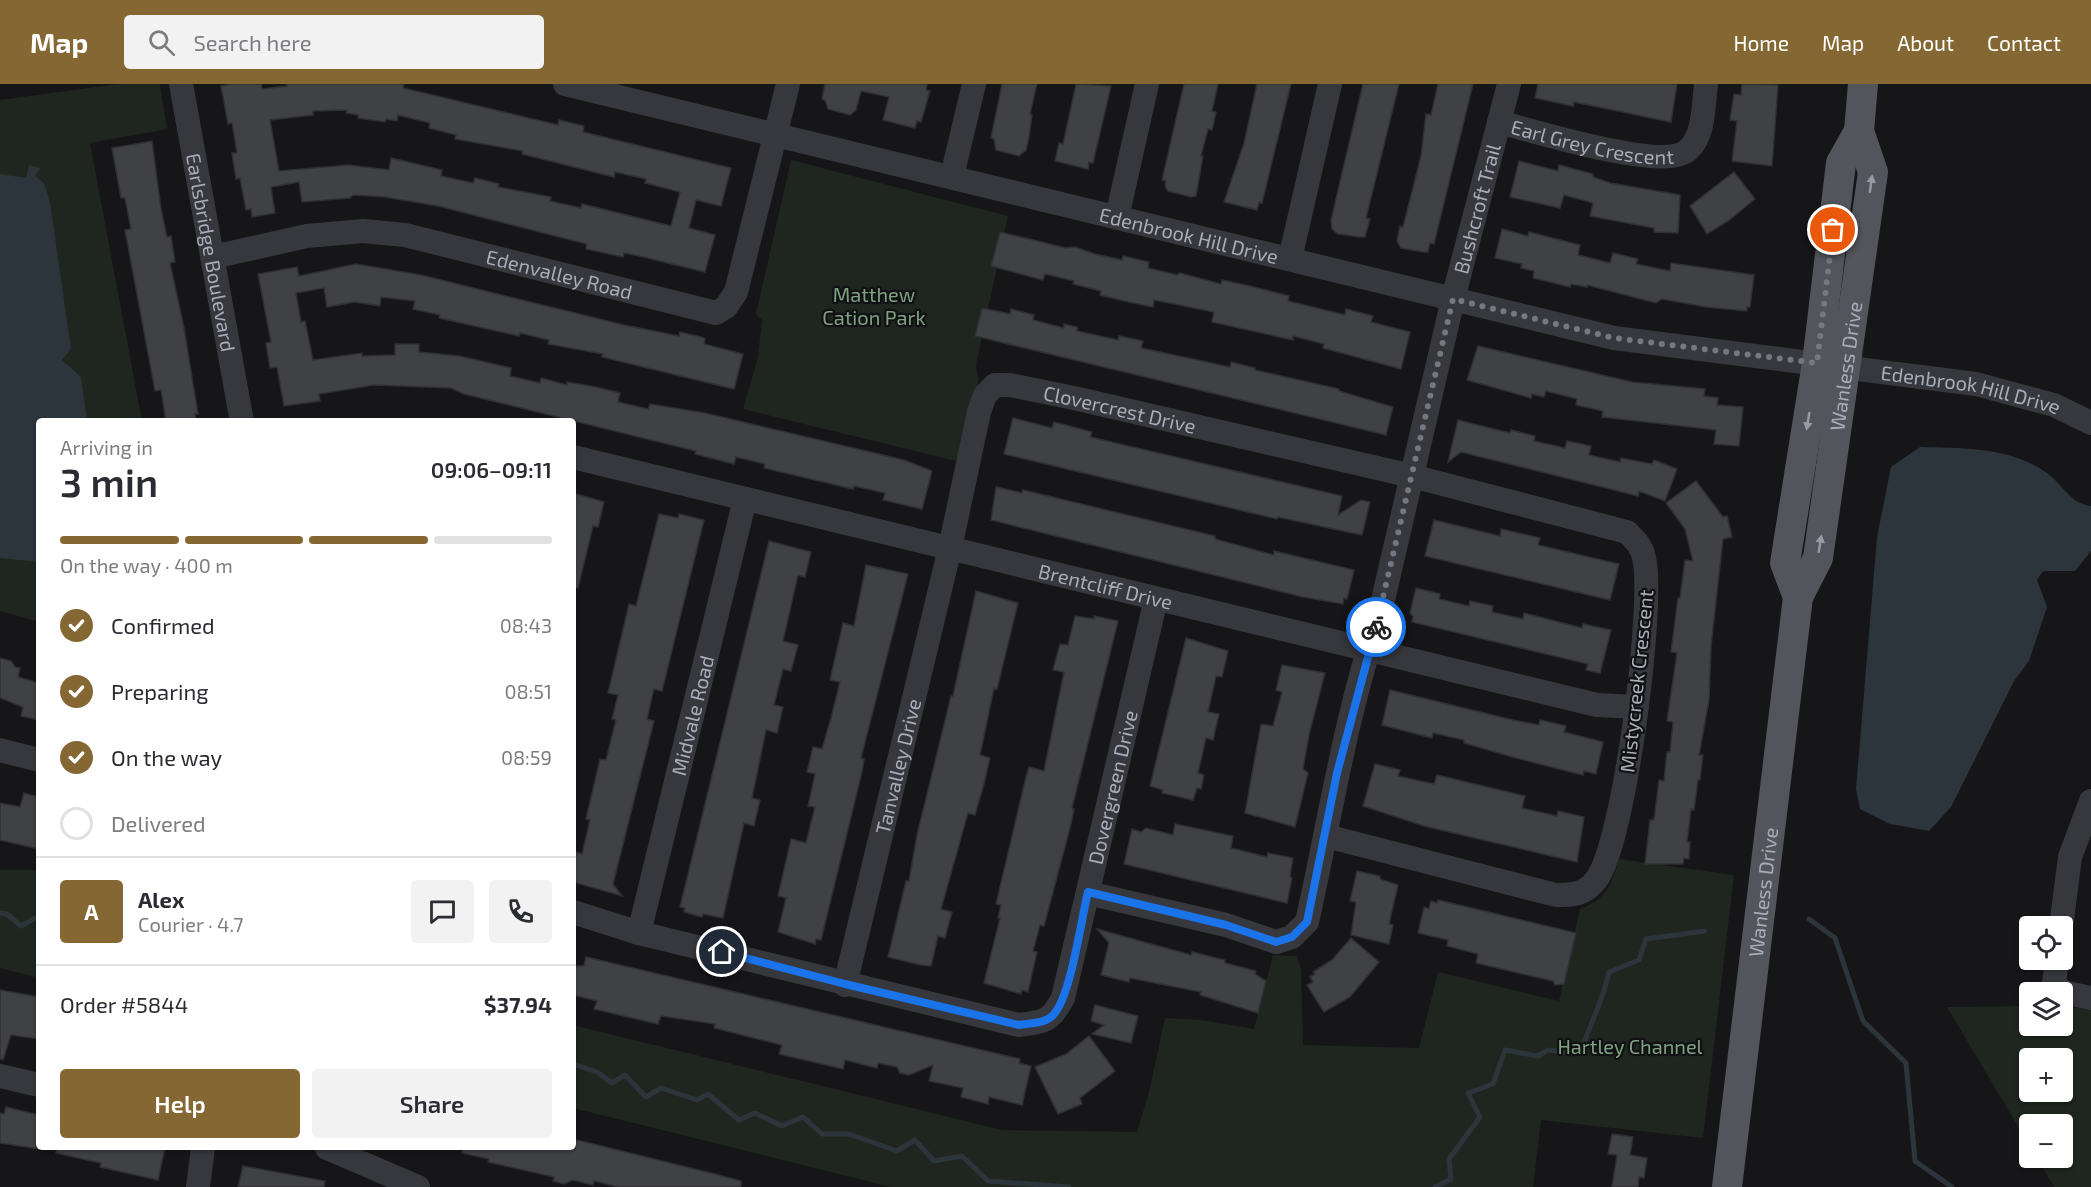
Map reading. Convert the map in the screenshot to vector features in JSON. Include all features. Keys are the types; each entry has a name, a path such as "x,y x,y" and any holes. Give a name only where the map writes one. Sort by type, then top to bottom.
{"main road":[{"name":"Wanless Drive","path":"1727,1187 1798,597 1818,558 1873,172 1859,131 1863,84"},
{"name":"Wanless Drive","path":"1798,597 1785,563 1817,363 1841,163 1859,131"}],"street":[{"name":"Earlsbridge Boulevard","path":"181,84 241,418"},
{"name":"Edenbrook Hill Drive","path":"565,84 1614,338 1976,384 2054,405 2091,423"},
{"path":"775,135 788,84"},
{"path":"952,176 974,84"},
{"path":"1117,217 1147,84"},
{"path":"1290,259 1330,84"},
{"name":"Bushcroft Trail","path":"1088,892 1226,925 1276,942 1292,937 1307,922 1337,773 1368,649 1379,617 1453,299 1509,84"},
{"name":"Earl Grey Crescent","path":"1499,122 1635,156 1666,158 1688,151 1699,135 1706,84"},
{"name":"Edenvalley Road","path":"213,257 307,236 363,231 405,236 716,313 726,307 736,292 775,135"},
{"name":"Clovercrest Drive","path":"950,548 978,412 985,395 995,385 1010,385 1074,398 1412,476"},
{"name":"Brentcliff Drive","path":"576,458 1597,705 1637,707"},
{"name":"Mistycreek Crescent","path":"1326,836 1556,895 1575,895 1586,891 1598,878 1627,778 1637,707 1646,587 1645,558 1639,544 1627,532 1412,476"},
{"name":"Midvale Road","path":"639,933 745,499"},
{"name":"Tanvalley Drive","path":"845,984 950,548"},
{"name":"Dovergreen Drive","path":"576,913 639,933 784,966 845,984 1019,1025 1040,1022 1053,1016 1063,998 1156,599"},
{"path":"0,750 36,759"},
{"path":"2062,916 2070,857 2091,801"},
{"path":"2056,970 2054,983 2062,992 2091,998"},
{"path":"0,1076 36,1084"},
{"path":"198,1187 203,1150"},
{"path":"332,1150 418,1187"}],"green space":[{"path":"118,84 160,84 167,129 90,143 141,418 36,418 36,621 0,611 0,100"},
{"name":"Matthew Cation Park","path":"791,160 1008,216 976,365 979,387 956,461 743,409 758,357 762,320 756,314"},
{"name":"Hartley Channel","path":"1619,859 1734,875 1703,1138 1541,1120 1533,1187 891,1187 576,1109 576,1026 1002,1130 1137,1132 1149,1092 1165,1018 1202,1020 1254,1029 1273,955 1297,956 1301,970 1303,1045 1419,1048 1438,972 1559,1001 1580,909 1602,896 1614,876"},
{"path":"0,870 36,870 36,977 0,968"},
{"path":"2019,1006 2019,1036 2073,1036 2073,1007 2091,1010 2091,1187 2054,1187 2043,1168 2073,1168 2073,1114 2019,1114 2019,1128 1947,1007"}],"shaded area":[{"path":"29,165 40,168 35,176 44,183 50,202 71,349 62,360 81,377 87,418 36,418 36,562 0,558 0,174 26,178"},
{"path":"1920,447 1986,451 2018,458 2047,473 2078,502 2091,506 2091,551 2075,571 2043,571 2037,580 2047,607 2029,661 2014,681 1951,807 1929,831 1890,824 1860,809 1856,789 1877,537 1891,467"}],"building":[{"path":"261,84 262,89 287,86 287,84 404,84 403,88 558,125 559,120 584,126 583,132 731,168 721,206 696,200 689,228 715,235 705,272 624,253 623,257 586,249 587,244 438,206 385,197 353,195 350,198 302,202 299,182 271,187 275,213 252,217 251,209 246,210 240,178 236,179 232,153 237,153 232,123 228,124 221,86","holes":["347,110 346,113 358,115 358,118 385,122 386,119 397,121 398,115 430,123 429,128 456,135 455,139 523,151 522,154 614,177 615,172 646,179 645,183 680,192 671,226 582,204 581,208 550,201 551,197 498,187 499,184 475,178 473,183 441,176 442,170 391,158 389,170 348,165 279,171 270,120 313,115 313,111"]},
{"path":"825,84 927,84 926,90 930,91 921,122 917,121 915,128 883,120 889,97 861,91 856,110 850,115 828,109 825,100 822,99"},
{"path":"1002,84 1037,84 1030,114 1032,115 1026,150 1019,156 996,150 994,139 991,138"},
{"path":"1076,84 1111,86 1093,163 1089,162 1088,169 1055,161 1059,143 1063,144"},
{"path":"1184,84 1218,84 1212,111 1216,112 1212,130 1208,129 1201,156 1203,156 1196,196 1191,197 1168,191 1165,186 1166,181 1162,180"},
{"path":"1257,84 1291,84 1262,203 1259,202 1257,210 1224,202 1244,143"},
{"path":"1363,84 1399,84 1366,218 1370,219 1365,237 1360,237 1338,234 1332,229 1331,220"},
{"path":"1438,84 1473,84 1434,244 1430,243 1428,252 1423,252 1401,248 1397,241 1400,226 1403,227 1421,156 1426,114 1431,115"},
{"path":"1538,84 1677,84 1671,122 1574,102 1573,106 1535,98"},
{"path":"1742,84 1778,85 1772,166 1732,161 1737,121 1730,120 1734,94 1741,95"},
{"path":"152,141 161,209 167,237 171,236 175,262 170,263 184,328 198,414 195,414 196,418 165,418 161,390 155,391 125,230 131,229 125,198 121,198 112,148"},
{"path":"1519,161 1558,171 1559,165 1593,174 1593,177 1610,183 1680,195 1678,233 1654,232 1654,228 1590,216 1593,203 1564,195 1560,208 1510,197"},
{"path":"1734,172 1755,199 1728,221 1707,234 1690,206"},
{"path":"1502,229 1528,236 1529,232 1580,245 1578,255 1610,263 1613,253 1638,259 1636,264 1670,271 1671,263 1754,275 1750,307 1747,307 1747,311 1662,299 1656,303 1587,285 1587,287 1571,284 1570,287 1533,278 1534,271 1521,268 1522,264 1495,258"},
{"path":"1000,232 1066,248 1075,247 1122,260 1123,256 1149,262 1148,268 1177,275 1180,273 1221,284 1222,280 1250,286 1289,296 1288,301 1345,315 1346,309 1373,316 1371,322 1410,332 1401,369 1323,348 1324,344 1293,336 1293,340 1212,322 1214,312 1154,300 1153,307 1100,295 1101,291 1073,284 1074,281 1045,274 1043,280 991,266"},
{"path":"356,264 421,275 624,325 679,336 680,332 705,338 704,344 743,354 734,389 602,357 603,354 548,344 549,340 520,333 519,336 439,318 440,315 413,309 415,301 381,297 380,306 354,302 327,307 324,288 296,293 301,322 305,321 313,360 362,353 362,356 395,355 395,344 419,344 419,352 459,356 511,368 510,376 540,383 541,378 567,385 567,382 620,393 618,402 648,409 650,404 705,413 904,460 932,471 922,509 883,500 885,493 854,486 853,489 764,468 765,464 736,457 734,464 695,454 696,451 576,422 576,418 562,418 464,394 451,388 374,385 319,394 320,401 284,406 277,367 270,368 266,343 271,342 258,274 297,267 299,276"},
{"path":"982,308 1010,314 1011,309 1034,315 1033,320 1064,328 1064,324 1077,327 1077,331 1118,340 1119,336 1143,341 1141,348 1230,367 1231,362 1255,368 1255,370 1339,389 1339,391 1393,407 1386,435 975,336"},
{"path":"1478,346 1632,382 1705,389 1704,396 1718,398 1717,405 1743,407 1739,446 1714,444 1716,430 1602,417 1603,411 1576,405 1577,399 1546,391 1544,397 1532,394 1531,398 1467,380"},
{"path":"1013,418 1052,428 1054,422 1092,432 1090,437 1342,496 1338,515 1361,500 1370,502 1362,535 1278,517 1277,519 1004,454"},
{"path":"1458,420 1510,433 1511,430 1535,436 1534,441 1565,448 1567,441 1591,446 1589,455 1620,462 1621,458 1652,464 1654,460 1677,469 1665,501 1639,491 1638,496 1461,452 1448,462"},
{"path":"1696,481 1723,517 1727,516 1732,537 1723,539 1711,646 1709,700 1699,755 1703,755 1700,780 1698,780 1694,810 1691,809 1687,842 1690,842 1689,859 1684,858 1683,864 1645,864 1650,820 1654,820 1659,780 1664,781 1667,752 1670,752 1673,722 1667,721 1677,653 1671,652 1678,598 1680,598 1685,560 1693,561 1685,529 1666,503"},
{"path":"996,487 1022,493 1023,490 1215,536 1215,539 1274,555 1274,551 1354,570 1347,599 1344,598 1343,604 1303,597 991,520"},
{"path":"576,494 604,502 598,527 593,526 578,588 576,588"},
{"path":"659,514 678,518 679,514 704,520 662,691 654,689 647,719 654,721 613,884 622,896 576,883 576,852 582,854 590,820 586,819 600,759 606,760 616,720 612,719 618,695 608,693 629,604 636,606"},
{"path":"1434,520 1500,536 1501,529 1540,538 1538,545 1619,564 1610,600 1425,556"},
{"path":"769,541 811,552 805,577 798,575 783,641 798,645 791,671 783,669 774,705 783,707 777,733 766,730 752,798 760,800 754,826 744,823 723,918 703,914 702,917 684,912 685,908 680,907"},
{"path":"866,565 908,574 861,758 864,759 862,772 821,940 816,939 815,944 778,932 786,898 778,896 791,839 806,843 815,807 808,806 815,774 807,772 813,747 822,749 831,718 840,682 830,680 843,623 854,626"},
{"path":"1416,588 1440,594 1439,599 1469,606 1470,601 1493,606 1492,612 1523,619 1524,613 1582,628 1583,624 1611,630 1600,673 1586,670 1588,664 1412,622 1413,616 1410,613"},
{"path":"976,591 1018,603 997,689 994,688 980,755 990,758 984,784 975,815 968,813 941,909 952,912 945,938 938,936 931,966 921,965 888,957 906,881 909,881 917,835 951,696 953,696"},
{"path":"1075,616 1094,619 1094,616 1118,621 1072,808 1074,809 1071,824 1044,926 1040,925 1033,951 1037,952 1028,992 1022,990 1021,994 984,983 1000,918 998,918 1001,905 996,904 1025,781 1029,767 1044,771 1064,672 1053,670 1060,644 1068,645"},
{"path":"1186,638 1228,651 1222,677 1216,676 1208,712 1219,714 1213,740 1206,738 1198,773 1204,775 1201,789 1197,788 1193,800 1162,793 1163,790 1150,786"},
{"path":"0,658 11,661 15,667 20,668 18,677 36,682 36,719 21,716 23,707 0,698"},
{"path":"1282,665 1325,673 1309,735 1303,769 1308,773 1295,827 1245,813 1261,724 1273,726 1282,692 1276,690"},
{"path":"1390,690 1513,720 1539,725 1540,720 1566,726 1564,732 1603,742 1596,774 1584,771 1583,775 1464,743 1464,740 1433,733 1432,738 1382,725"},
{"path":"1375,764 1400,770 1398,776 1434,784 1437,775 1525,796 1522,808 1557,816 1558,811 1584,817 1577,862 1424,826 1363,806"},
{"path":"24,793 36,796 36,848 0,840 0,803 20,807"},
{"path":"1175,824 1233,836 1231,848 1267,857 1268,853 1293,858 1287,903 1124,864 1132,829 1141,832 1146,828 1173,835"},
{"path":"1357,871 1380,876 1380,879 1398,885 1389,924 1393,925 1389,944 1351,935 1356,902 1350,901"},
{"path":"1438,900 1576,933 1564,984 1555,985 1553,981 1476,963 1478,954 1447,946 1448,940 1418,933 1424,907 1429,909 1431,901 1437,903"},
{"path":"1097,929 1191,955 1192,952 1225,960 1225,963 1256,971 1255,974 1266,981 1258,1013 1200,995 1201,992 1130,978 1129,982 1101,975 1109,943"},
{"path":"1351,938 1379,962 1350,997 1324,1012 1307,985 1313,982 1310,977 1315,974 1313,972 1332,960"},
{"path":"586,957 1020,1059 1019,1063 1031,1066 1022,1105 989,1097 988,1104 961,1097 963,1088 929,1081 933,1065 909,1075 900,1073 897,1067 878,1063 877,1068 845,1060 843,1069 779,1054 782,1045 714,1028 715,1024 661,1016 658,1024 594,1009 597,1001 576,996 576,966 584,966"},
{"path":"0,990 36,996 36,1039 11,1035 3,1060 0,1059"},
{"path":"1095,1005 1138,1016 1131,1043 1092,1034 1104,1025 1091,1021"},
{"path":"1089,1036 1115,1071 1080,1098 1082,1104 1058,1114 1035,1067 1066,1054"},
{"path":"6,1107 36,1114 36,1149 0,1143 0,1113 4,1114"},
{"path":"1612,1134 1633,1137 1630,1155 1647,1158 1644,1178 1639,1177 1638,1187 1612,1187 1617,1155 1608,1154"},
{"path":"576,1140 741,1181 741,1187 618,1187 594,1181 593,1185 573,1180 564,1184 553,1181 554,1177 488,1162 489,1159 462,1153 463,1150 576,1150"},
{"path":"57,1150 165,1150 158,1180 100,1167 101,1163 56,1153"},
{"path":"243,1166 325,1181 324,1187 238,1187"}],"waterway":[{"path":"0,913 7,914 21,926 36,918"},
{"path":"1809,919 1835,938 1863,1021 1906,1063 1915,1161 1952,1187"},
{"path":"1435,1187 1451,1179 1449,1159 1480,1117 1468,1093 1493,1084 1505,1050 1538,1056 1548,1050 1580,1054 1609,972 1639,960 1646,939 1705,931"},
{"path":"576,1065 597,1072 612,1083 625,1075 646,1097 661,1088 697,1100 708,1094 739,1120 755,1113 782,1126 803,1117 822,1134 849,1134 897,1151 915,1140 934,1161 962,1156 988,1181 1069,1187"}],"way so far":[{"path":"1376,627 1453,299 1614,338 1817,363 1833,230"}],"route":[{"path":"722,952 1019,1025 1040,1022 1053,1016 1063,998 1088,892 1226,925 1276,942 1292,937 1307,922 1337,773 1368,649 1376,627"}]}
